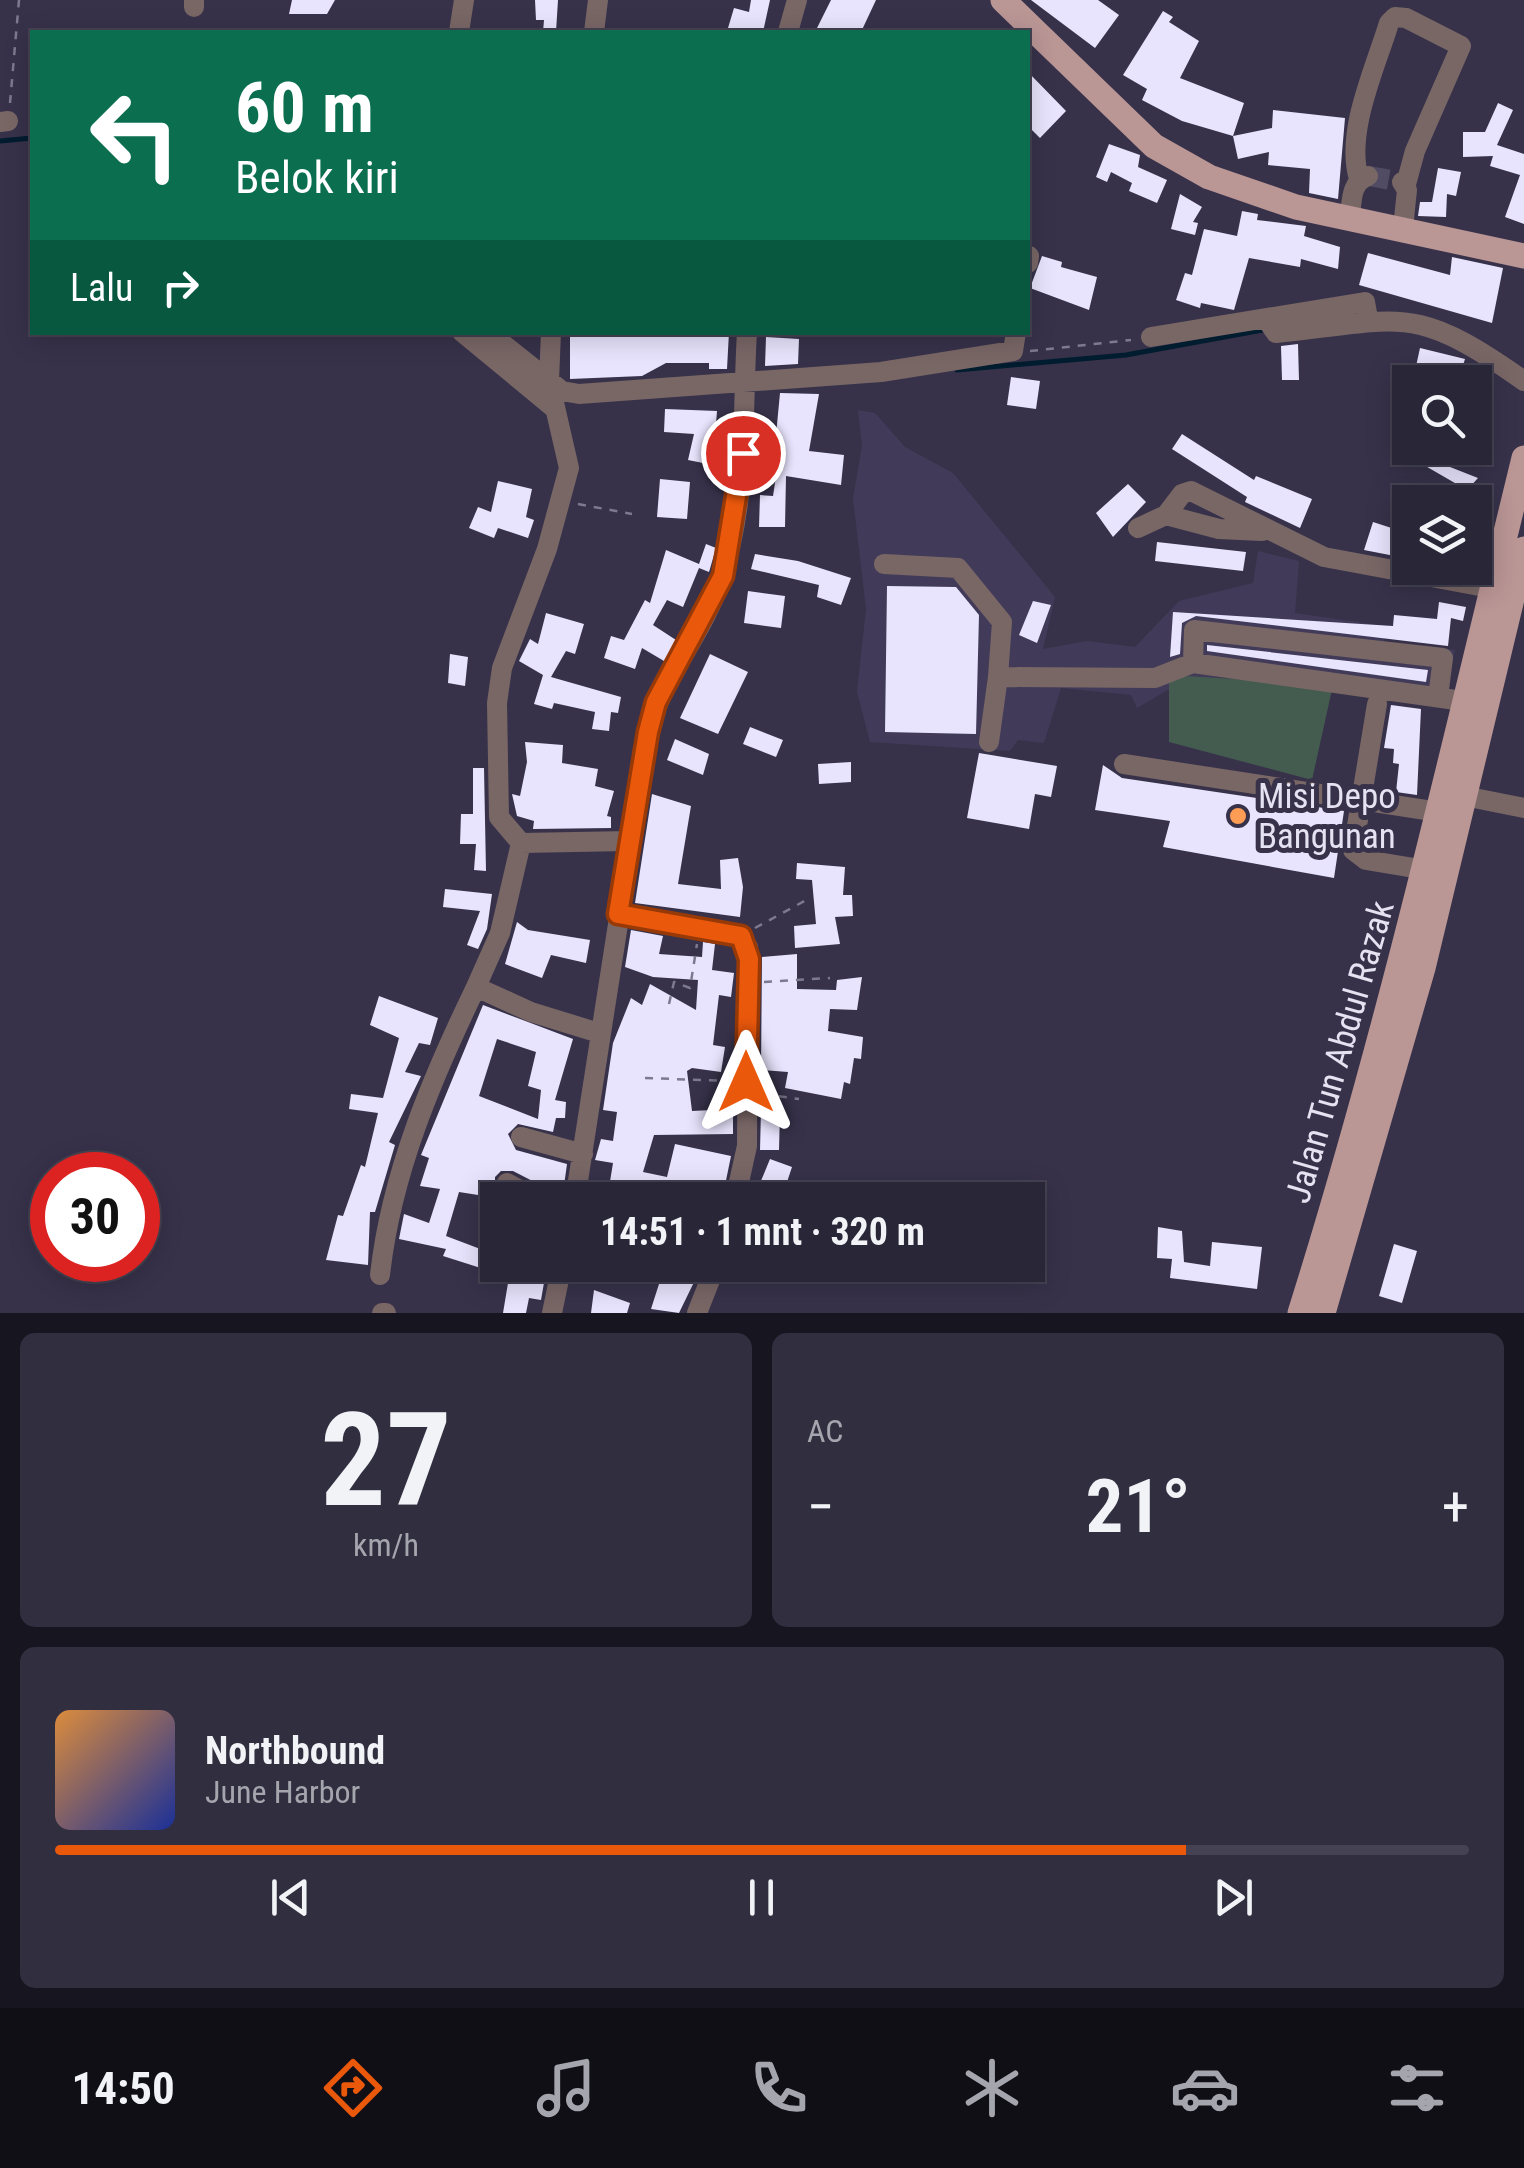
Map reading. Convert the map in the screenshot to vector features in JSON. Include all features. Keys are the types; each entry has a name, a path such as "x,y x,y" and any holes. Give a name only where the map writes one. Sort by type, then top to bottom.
{"main road":[{"path":"1003,0 1154,146 1178,162 1266,200 1524,256"},
{"name":"Jalan Tun Abdul Razak","path":"1300,1313 1406,990 1464,796 1495,602 1524,458"},
{"name":"Jalan Tun Abdul Razak","path":"1323,1313 1406,990 1438,812 1446,687 1470,668 1495,602 1524,549"}],"street":[{"path":"459,30 464,0"},
{"path":"594,30 598,0"},
{"path":"789,30 797,0"},
{"path":"1350,216 1364,177 1354,161 1365,100 1389,23 1395,18 1406,18 1461,46 1404,183 1403,228"},
{"path":"1151,337 1367,313 1436,327 1524,381"},
{"path":"466,335 551,394"},
{"path":"491,335 551,394"},
{"path":"521,843 499,816 498,688 562,501 568,454 551,394 550,335"},
{"path":"578,1182 629,841 656,702 723,576 741,476 747,335"},
{"path":"551,394 744,386 880,372 1015,342"},
{"path":"1138,528 1166,515 1176,499 1191,491 1324,557 1495,602"},
{"path":"1166,515 1219,529 1268,532"},
{"path":"884,564 958,568 1002,622 989,742"},
{"path":"998,676 1154,678 1193,663 1446,687 1443,658 1194,630 1193,663"},
{"path":"1377,704 1352,847 1356,856 1426,870"},
{"path":"1124,764 1438,812"},
{"path":"1464,796 1524,808"},
{"path":"521,843 629,841"},
{"path":"380,1275 386,1223 400,1177 435,1076 500,933 521,843"},
{"path":"618,914 741,936 748,947 747,1146 740,1182"},
{"path":"476,988 531,1012 599,1033"},
{"path":"521,1137 583,1154"},
{"path":"552,1313 558,1282"},
{"path":"698,1313 710,1282"}],"path":[{"path":"4,122 18,0"},
{"path":"1015,342 1069,350 1151,337"},
{"path":"562,501 632,514"},
{"path":"741,936 810,898"},
{"path":"669,1004 674,982 690,988 700,928"},
{"path":"748,984 830,978"},
{"path":"645,1078 747,1087 799,1099"}],"shaded area":[{"path":"858,410 875,413 905,447 953,473 1055,597 1043,649 1087,641 1135,647 1179,601 1253,583 1258,551 1299,561 1295,613 1385,626 1384,643 1455,650 1444,697 1190,677 1137,708 1131,695 1061,688 1044,743 1018,740 1010,751 870,742 857,692 866,609 853,498 862,446"}],"green space":[{"path":"1169,675 1333,685 1312,780 1169,742"}],"building":[{"path":"292,0 335,0 327,14 289,14"},
{"path":"535,0 558,0 556,30 543,30 544,20 536,20"},
{"path":"751,0 770,0 763,30 728,28 734,8 749,12"},
{"path":"831,0 876,0 862,30 816,30"},
{"path":"1031,0 1098,0 1119,15 1095,48"},
{"path":"1163,11 1173,17 1169,22 1199,41 1180,78 1244,103 1233,136 1182,121 1142,100 1147,89 1123,75"},
{"path":"1030,74 1066,111 1040,138 1030,128"},
{"path":"1498,103 1513,110 1497,145 1524,154 1524,224 1505,217 1520,175 1490,166 1493,156 1463,157 1463,132 1485,132"},
{"path":"1273,110 1345,118 1338,199 1309,193 1310,169 1268,165 1269,152 1238,159 1233,136 1272,128"},
{"path":"1109,144 1140,155 1138,167 1167,180 1157,203 1129,191 1132,183 1111,172 1107,182 1096,177"},
{"path":"1438,168 1461,172 1456,196 1447,194 1446,217 1418,216 1420,202 1432,202"},
{"path":"1180,194 1202,207 1193,222 1198,223 1195,235 1171,229"},
{"path":"1242,211 1258,214 1257,220 1306,226 1304,236 1340,247 1338,269 1301,259 1300,267 1249,258 1234,310 1201,303 1200,308 1176,300 1185,273 1192,275 1204,229 1237,236"},
{"path":"1368,253 1450,275 1452,257 1503,268 1492,323 1359,285"},
{"path":"1042,256 1062,262 1061,267 1097,277 1089,310 1030,288"},
{"path":"570,335 729,335 727,369 709,369 709,363 666,363 642,376 570,379"},
{"path":"766,337 799,339 798,364 765,366"},
{"path":"1298,344 1299,380 1282,380 1281,346"},
{"path":"1420,348 1465,359 1463,365 1416,365"},
{"path":"1011,377 1040,381 1036,409 1007,405"},
{"path":"780,393 819,394 809,451 844,455 841,485 786,476 785,527 759,527 760,495 773,496 782,436 776,435"},
{"path":"665,409 717,411 713,465 688,460 694,434 664,432"},
{"path":"1182,434 1254,480 1256,476 1312,499 1300,528 1245,502 1247,497 1172,449"},
{"path":"1424,465 1451,465 1478,478 1472,485 1458,485"},
{"path":"660,479 690,482 687,519 657,517"},
{"path":"498,481 532,489 526,517 534,520 528,538 498,528 494,538 469,528 478,507 491,512"},
{"path":"1128,484 1146,502 1113,537 1096,513"},
{"path":"1373,522 1392,528 1392,555 1364,550"},
{"path":"1157,542 1246,552 1243,571 1155,561"},
{"path":"706,544 716,548 709,572 699,568 683,607 667,600 653,625 676,640 664,661 642,648 635,669 604,658 611,636 624,640 645,600 650,603 666,550 699,564"},
{"path":"755,554 798,561 851,578 841,605 817,597 819,585 751,569"},
{"path":"887,586 956,587 979,615 976,734 885,732"},
{"path":"748,591 785,596 781,628 744,623"},
{"path":"1033,601 1051,605 1037,643 1019,635"},
{"path":"1439,602 1466,607 1463,621 1451,618 1448,646 1196,616 1182,623 1180,654 1170,657 1173,612 1393,626 1394,615 1437,619"},
{"path":"546,613 584,624 575,654 566,651 551,677 621,697 618,713 611,712 609,731 592,729 595,712 554,703 552,709 534,704 543,675 519,661 530,639 538,644"},
{"path":"1207,645 1428,670 1426,682 1207,651"},
{"path":"450,654 468,657 465,686 448,683"},
{"path":"710,654 748,672 718,734 680,718"},
{"path":"1391,705 1421,709 1417,795 1396,792 1399,764 1393,763 1394,749 1384,748"},
{"path":"750,727 783,740 776,757 743,744"},
{"path":"675,739 709,754 703,775 667,760"},
{"path":"525,742 563,745 562,763 598,769 595,786 614,791 607,816 611,817 611,828 533,829 534,821 517,816 512,794 520,796 527,762"},
{"path":"979,753 1057,766 1051,797 1035,794 1029,829 967,818"},
{"path":"851,762 851,782 819,784 818,764"},
{"name":"Misi Depo Bangunan","path":"1103,765 1122,778 1344,811 1334,878 1163,847 1170,821 1095,810"},
{"path":"473,768 484,768 486,871 474,870 476,844 460,844 461,814 473,814"},
{"path":"652,794 691,806 678,884 721,889 720,860 738,858 743,887 740,917 635,903"},
{"path":"797,863 845,867 843,895 852,895 853,916 835,917 840,944 795,948 794,926 816,924 812,880 796,879"},
{"path":"445,889 492,894 487,929 478,949 467,945 480,911 443,907"},
{"path":"517,922 528,930 590,940 586,963 551,955 542,978 505,964"},
{"path":"631,930 663,936 659,954 702,957 703,942 715,944 712,970 734,973 731,997 719,995 713,1045 725,1047 721,1072 692,1068 687,1071 692,1111 733,1109 733,1134 654,1135 643,1172 667,1177 675,1144 731,1156 726,1182 610,1182 613,1163 595,1160 601,1139 613,1141 617,1112 603,1110 613,1043 631,998 642,1005 650,984 696,1010 698,980 653,977 625,967"},
{"path":"797,954 797,989 836,990 837,980 862,977 857,1010 830,1009 828,1031 863,1037 861,1059 854,1058 850,1084 844,1082 841,1099 785,1088 788,1072 761,1070 762,957"},
{"path":"379,996 438,1018 430,1045 419,1043 405,1072 421,1076 389,1142 395,1145 375,1212 370,1212 368,1265 326,1260 338,1215 343,1216 361,1165 365,1167 378,1113 349,1109 351,1094 383,1098 399,1038 370,1025"},
{"path":"483,1005 573,1039 555,1100 566,1102 565,1118 556,1118 553,1132 518,1124 508,1134 516,1150 567,1164 564,1182 534,1182 513,1171 501,1171 495,1182 480,1182 480,1195 459,1192 446,1236 480,1249 480,1268 443,1256 446,1249 399,1239 404,1214 429,1223 440,1189 420,1186 429,1158 421,1155","holes":["497,1039 536,1052 528,1086 541,1090 538,1119 479,1096"]},
{"path":"761,1110 780,1111 779,1150 760,1150"},
{"path":"770,1159 792,1167 787,1182 761,1182"},
{"path":"1158,1227 1182,1231 1184,1262 1210,1266 1212,1242 1262,1247 1257,1289 1170,1278 1172,1259 1157,1258"},
{"path":"1394,1244 1417,1251 1402,1303 1379,1296"},
{"path":"508,1282 544,1282 541,1300 529,1298 526,1313 503,1313"},
{"path":"654,1282 694,1282 679,1313 651,1309 659,1284"},
{"path":"594,1290 630,1303 627,1313 591,1313"}],"waterway":[{"path":"0,141 30,138"},
{"path":"957,370 1126,355 1268,329"}],"tunnel":[{"path":"1369,176 1402,182"}],"place":[{"name":"Misi Depo Bangunan","path":"1238,816"}],"route":[{"path":"743,453 723,576 656,702 618,914 741,936 749,959 746,1082"}]}
